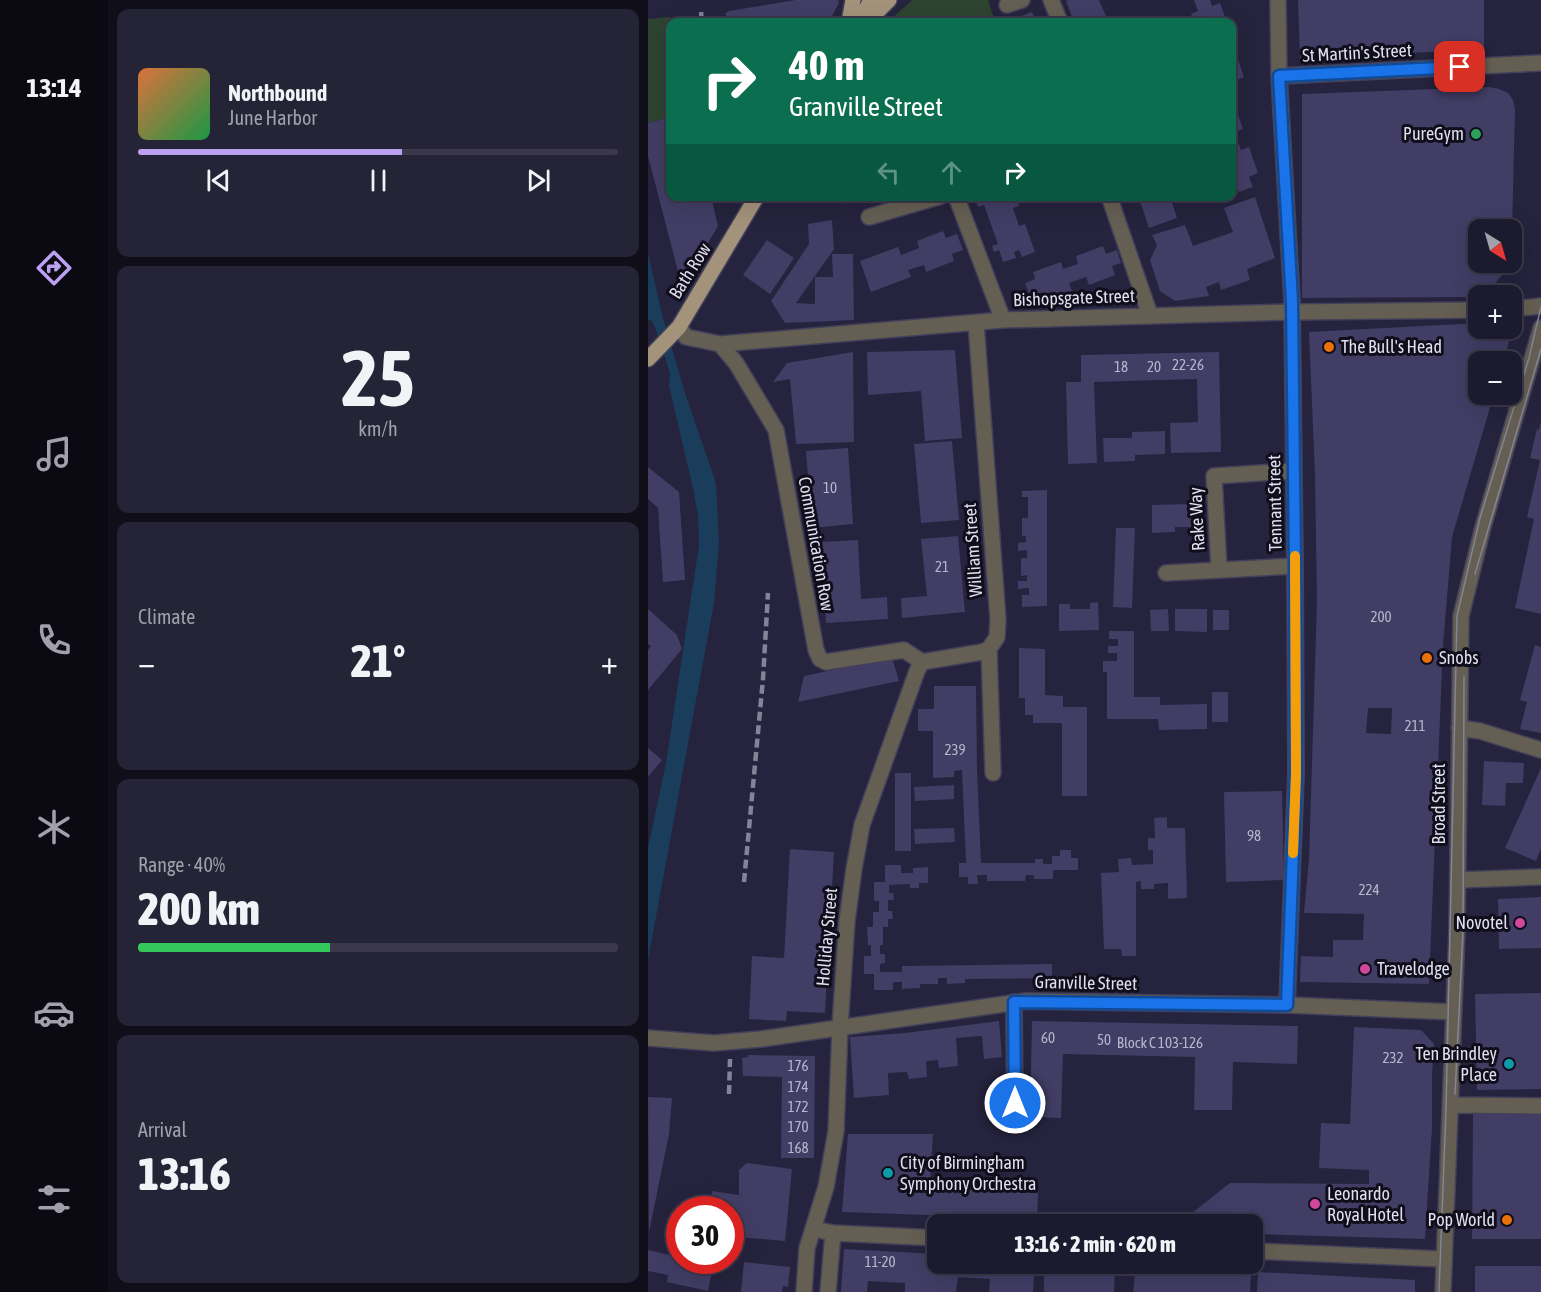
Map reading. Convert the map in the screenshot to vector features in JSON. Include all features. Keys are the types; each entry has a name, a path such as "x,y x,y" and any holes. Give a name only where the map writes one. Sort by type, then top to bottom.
{"main road":[{"path":"850,18 853,0"},
{"path":"861,18 871,0"},
{"path":"871,18 889,0"},
{"name":"Bath Row","path":"648,359 676,330 754,201"}],"street":[{"path":"1051,0 1058,18"},
{"name":"Tennant Street","path":"1278,0 1279,76 1292,301 1295,566 1296,774 1287,1005"},
{"name":"St Martin's Street","path":"1279,76 1541,63"},
{"path":"869,217 924,201"},
{"path":"958,201 1003,320"},
{"path":"1111,201 1150,315"},
{"path":"1522,308 1541,306"},
{"name":"Bishopsgate Street","path":"676,330 686,337 720,344 1003,320 1150,315 1468,310"},
{"name":"William Street","path":"976,322 998,619 997,636 989,649 993,773"},
{"name":"Broad Street","path":"1443,1292 1458,880 1461,616 1486,516 1541,328"},
{"name":"Communication Row","path":"720,344 736,363 776,430 816,650 820,659 826,662 904,650 922,662"},
{"name":"Rake Way","path":"1219,569 1214,476 1293,471"},
{"path":"1166,573 1295,566"},
{"path":"922,662 989,649"},
{"name":"Holliday Street","path":"804,1292 807,1248 832,1161 836,1131 847,921 862,825 922,662"},
{"path":"1459,728 1480,731 1541,750"},
{"path":"1458,880 1541,877"},
{"path":"1014,1002 1015,1123"},
{"name":"Granville Street","path":"648,1038 714,1043 761,1039 1014,1002 1287,1005 1454,1012"},
{"path":"1451,1105 1541,1106"},
{"path":"814,1229 833,1233 927,1237"},
{"path":"828,1292 833,1233"},
{"path":"1263,1251 1443,1259"}],"green space":[{"path":"912,0 988,0 994,18 892,18"},
{"path":"670,17 666,18 666,118 648,123 648,19"}],"water":[{"path":"648,253 662,314 685,393 716,483 719,544 714,603 648,960 648,848 666,763 699,545 698,516 669,386 670,373 655,327 652,321 648,320"}],"building":[{"path":"796,0 838,0 839,3 831,18 728,18 725,14 729,11"},
{"path":"1099,0 1106,16 1072,18 1066,1"},
{"path":"1194,0 1210,0 1212,6 1220,3 1226,18 1192,18 1191,14 1198,11"},
{"path":"1298,0 1484,0 1484,49 1300,59"},
{"path":"1032,12 1034,18 1016,18"},
{"path":"1236,54 1244,77 1236,80"},
{"path":"1489,87 1508,93 1513,100 1515,110 1512,219 1468,219 1468,273 1503,273 1494,285 1468,285 1468,296 1466,297 1302,298 1302,94"},
{"path":"1236,109 1243,129 1236,131"},
{"path":"666,118 666,201 712,201 718,226 682,287 648,156 648,123"},
{"path":"1236,137 1241,150 1249,147 1258,173 1249,177 1253,187 1239,192 1236,183"},
{"path":"1255,197 1275,258 1247,269 1250,280 1221,290 1219,282 1206,287 1209,296 1175,301 1160,291 1150,260 1157,245 1152,235 1185,225 1193,246 1233,232 1224,208"},
{"path":"976,201 1018,201 1019,206 1013,208 1019,226 1025,224 1035,252 1022,257 1019,250 1014,252 1016,258 1003,262 999,250 994,252 992,246 998,244 984,205 978,207"},
{"path":"1140,201 1172,201 1177,218 1149,228"},
{"path":"832,220 834,249 796,303 815,304 815,277 833,277 832,254 853,254 854,320 785,323 771,301 809,244 808,224"},
{"path":"943,231 946,238 957,234 963,250 952,254 954,261 926,272 924,265 908,270 911,277 871,292 860,261 898,247 901,255 919,248 917,241"},
{"path":"767,240 794,258 770,294 743,275"},
{"path":"1103,246 1106,254 1117,250 1121,263 1112,266 1115,275 1089,285 1086,277 1069,283 1072,291 1046,300 1043,292 1030,296 1025,283 1035,279 1033,272 1061,262 1063,269 1078,264 1076,256"},
{"path":"1468,324 1468,339 1510,339 1507,351 1468,351 1468,405 1491,405 1452,537 1443,645 1429,984 1300,982 1301,956 1333,957 1333,940 1363,940 1364,914 1304,913 1309,859 1317,602 1309,332","holes":["1368,708 1392,708 1391,734 1366,733"]},
{"path":"955,350 962,438 925,441 921,391 868,395 867,352"},
{"path":"853,352 854,442 796,444 790,379 773,382 787,363"},
{"path":"1219,352 1221,452 1171,453 1170,423 1198,422 1197,379 1094,382 1097,463 1068,464 1066,382 1081,382 1081,355"},
{"path":"1540,424 1541,614 1515,608 1534,519 1527,517 1540,460 1530,458"},
{"path":"1165,431 1165,454 1135,455 1135,461 1104,462 1103,438 1132,438 1132,432"},
{"path":"952,441 959,520 921,523 914,444"},
{"path":"848,448 853,524 812,528 806,451"},
{"path":"648,467 679,492 685,580 663,582 658,508 648,499"},
{"path":"1047,490 1047,606 1022,607 1022,595 1029,595 1029,588 1018,589 1018,581 1027,581 1027,575 1021,576 1021,558 1027,558 1027,550 1018,551 1018,543 1026,542 1026,536 1022,536 1022,518 1028,518 1028,497 1022,497 1022,491"},
{"path":"1192,504 1193,527 1175,527 1175,532 1152,533 1152,505"},
{"path":"1116,528 1135,528 1132,608 1113,607"},
{"path":"958,536 965,612 902,618 901,598 927,596 921,539"},
{"path":"858,540 861,599 887,597 888,619 826,623 821,542"},
{"path":"1098,602 1099,630 1059,631 1059,604 1070,604 1070,609 1090,609 1090,603"},
{"path":"648,609 677,635 682,649 648,690 648,650 651,646 648,644"},
{"path":"1168,609 1169,631 1151,631 1150,610"},
{"path":"1175,609 1207,609 1207,632 1175,631"},
{"path":"1213,610 1229,610 1229,630 1213,630"},
{"path":"1109,631 1134,631 1134,697 1160,697 1160,705 1207,704 1207,729 1159,730 1158,719 1107,719 1107,672 1103,672 1103,661 1117,661 1117,653 1108,653 1108,646 1118,646 1118,639 1109,639"},
{"path":"1535,645 1541,647 1541,733 1520,729 1527,702 1520,700"},
{"path":"1019,648 1045,649 1045,695 1063,696 1063,707 1087,707 1087,796 1062,796 1062,723 1033,723 1033,715 1025,715 1025,698 1019,698"},
{"path":"885,659 893,661 899,681 798,702 804,676"},
{"path":"934,686 976,686 981,863 1035,863 1035,859 1043,859 1043,864 1052,864 1052,856 1060,856 1060,850 1071,850 1071,858 1078,858 1078,870 1053,870 1053,879 1034,879 1034,875 1026,875 1025,881 987,881 987,875 977,875 978,884 968,884 968,877 959,877 959,863 966,863 962,770 954,771 954,777 933,778 933,731 918,731 918,709 934,709"},
{"path":"1212,692 1228,692 1228,722 1212,722"},
{"path":"648,748 662,760 648,777"},
{"path":"1484,761 1524,763 1523,783 1506,783 1505,806 1482,805"},
{"path":"1541,768 1541,848 1536,861 1505,848"},
{"path":"895,773 911,773 911,851 895,851"},
{"path":"954,785 954,799 915,801 914,787"},
{"path":"1282,791 1284,880 1226,882 1224,792"},
{"path":"1167,817 1167,828 1185,828 1187,898 1168,899 1168,883 1154,884 1154,889 1141,889 1141,881 1136,882 1136,956 1122,956 1121,949 1104,949 1101,873 1119,872 1118,859 1131,858 1132,865 1153,864 1153,850 1148,850 1148,838 1155,838 1154,818"},
{"path":"954,828 955,842 915,844 914,829"},
{"path":"790,849 834,852 825,1013 787,1011 786,1021 749,1019 752,956 784,958"},
{"path":"885,865 901,865 901,873 913,873 913,868 928,867 928,883 919,883 919,888 910,888 910,884 889,885 889,893 893,893 894,900 888,900 888,911 892,911 893,919 888,919 888,927 883,927 883,945 880,945 880,954 885,954 885,963 880,964 880,972 902,972 902,966 1052,964 1052,978 965,979 965,983 947,984 947,978 938,978 938,984 920,984 920,988 902,989 902,982 893,982 893,990 874,990 874,974 864,974 864,956 871,956 867,927 873,927 873,912 879,912 879,901 874,901 874,882 885,882"},
{"name":"Novotel","path":"1541,897 1541,948 1499,949 1498,899"},
{"name":"Ten Brindley Place","path":"1541,993 1541,1089 1477,1090 1475,994"},
{"path":"999,1021 1002,1057 984,1059 982,1036 956,1038 958,1066 939,1068 938,1060 926,1061 927,1077 909,1079 907,1072 888,1073 889,1095 854,1098 850,1037 905,1033"},
{"path":"1032,1021 1298,1026 1297,1064 1233,1062 1232,1110 1194,1110 1195,1057 1063,1054 1061,1118 1030,1117"},
{"path":"1354,1027 1421,1030 1434,1044 1432,1128 1425,1239 1263,1234 1263,1214 1191,1214 1230,1183 1369,1184 1369,1170 1319,1168 1321,1123 1350,1124"},
{"path":"748,1055 815,1056 814,1158 781,1158 782,1077 743,1076 742,1058"},
{"path":"648,1097 672,1098 669,1134 649,1232"},
{"path":"1473,1114 1541,1114 1541,1239 1472,1239"},
{"name":"City of Birmingham Symphony Orchestra","path":"848,1134 933,1134 930,1188 1038,1193 1037,1214 927,1215 842,1212"},
{"path":"747,1163 792,1169 785,1241 744,1238 744,1196 711,1196 712,1191 739,1195 739,1170"},
{"path":"844,1249 927,1253 927,1274 1034,1274 1033,1292 989,1292 990,1279 958,1277 956,1292 905,1292 905,1283 868,1281 867,1292 841,1292"},
{"path":"648,1250 666,1254 666,1274 712,1274 708,1291 667,1282 668,1275 648,1271"},
{"path":"744,1262 790,1267 788,1287 783,1286 782,1292 741,1292"},
{"path":"1475,1266 1541,1266 1541,1292 1475,1292"},
{"path":"1263,1272 1415,1280 1415,1292 1257,1292 1258,1274"},
{"path":"1044,1274 1115,1274 1114,1292 1044,1292"},
{"path":"1135,1274 1251,1274 1250,1292 1133,1292"}],"tram line":[{"path":"1439,1292 1446,1111 1457,616 1480,518 1529,358 1541,307"},
{"path":"1475,574 1541,349"},
{"path":"1455,1094 1463,930 1464,677"}],"railway":[{"path":"701,12 702,18"},
{"path":"744,882 763,679 768,593"},
{"path":"729,1094 730,1059"}],"slow traffic":[{"path":"1293,853 1296,774 1295,556"}],"place":[{"name":"PureGym","path":"1476,134"},
{"name":"The Bull's Head","path":"1329,347"},
{"name":"Snobs","path":"1427,658"},
{"name":"Novotel","path":"1520,923"},
{"name":"Travelodge","path":"1365,969"},
{"name":"Ten Brindley Place","path":"1509,1064"},
{"name":"City of Birmingham Symphony Orchestra","path":"888,1173"},
{"name":"Leonardo Royal Hotel","path":"1315,1204"},
{"name":"Pop World","path":"1507,1220"}],"route":[{"path":"1015,1103 1014,1002 1287,1005 1296,774 1295,566 1292,301 1279,76 1460,67"}]}
